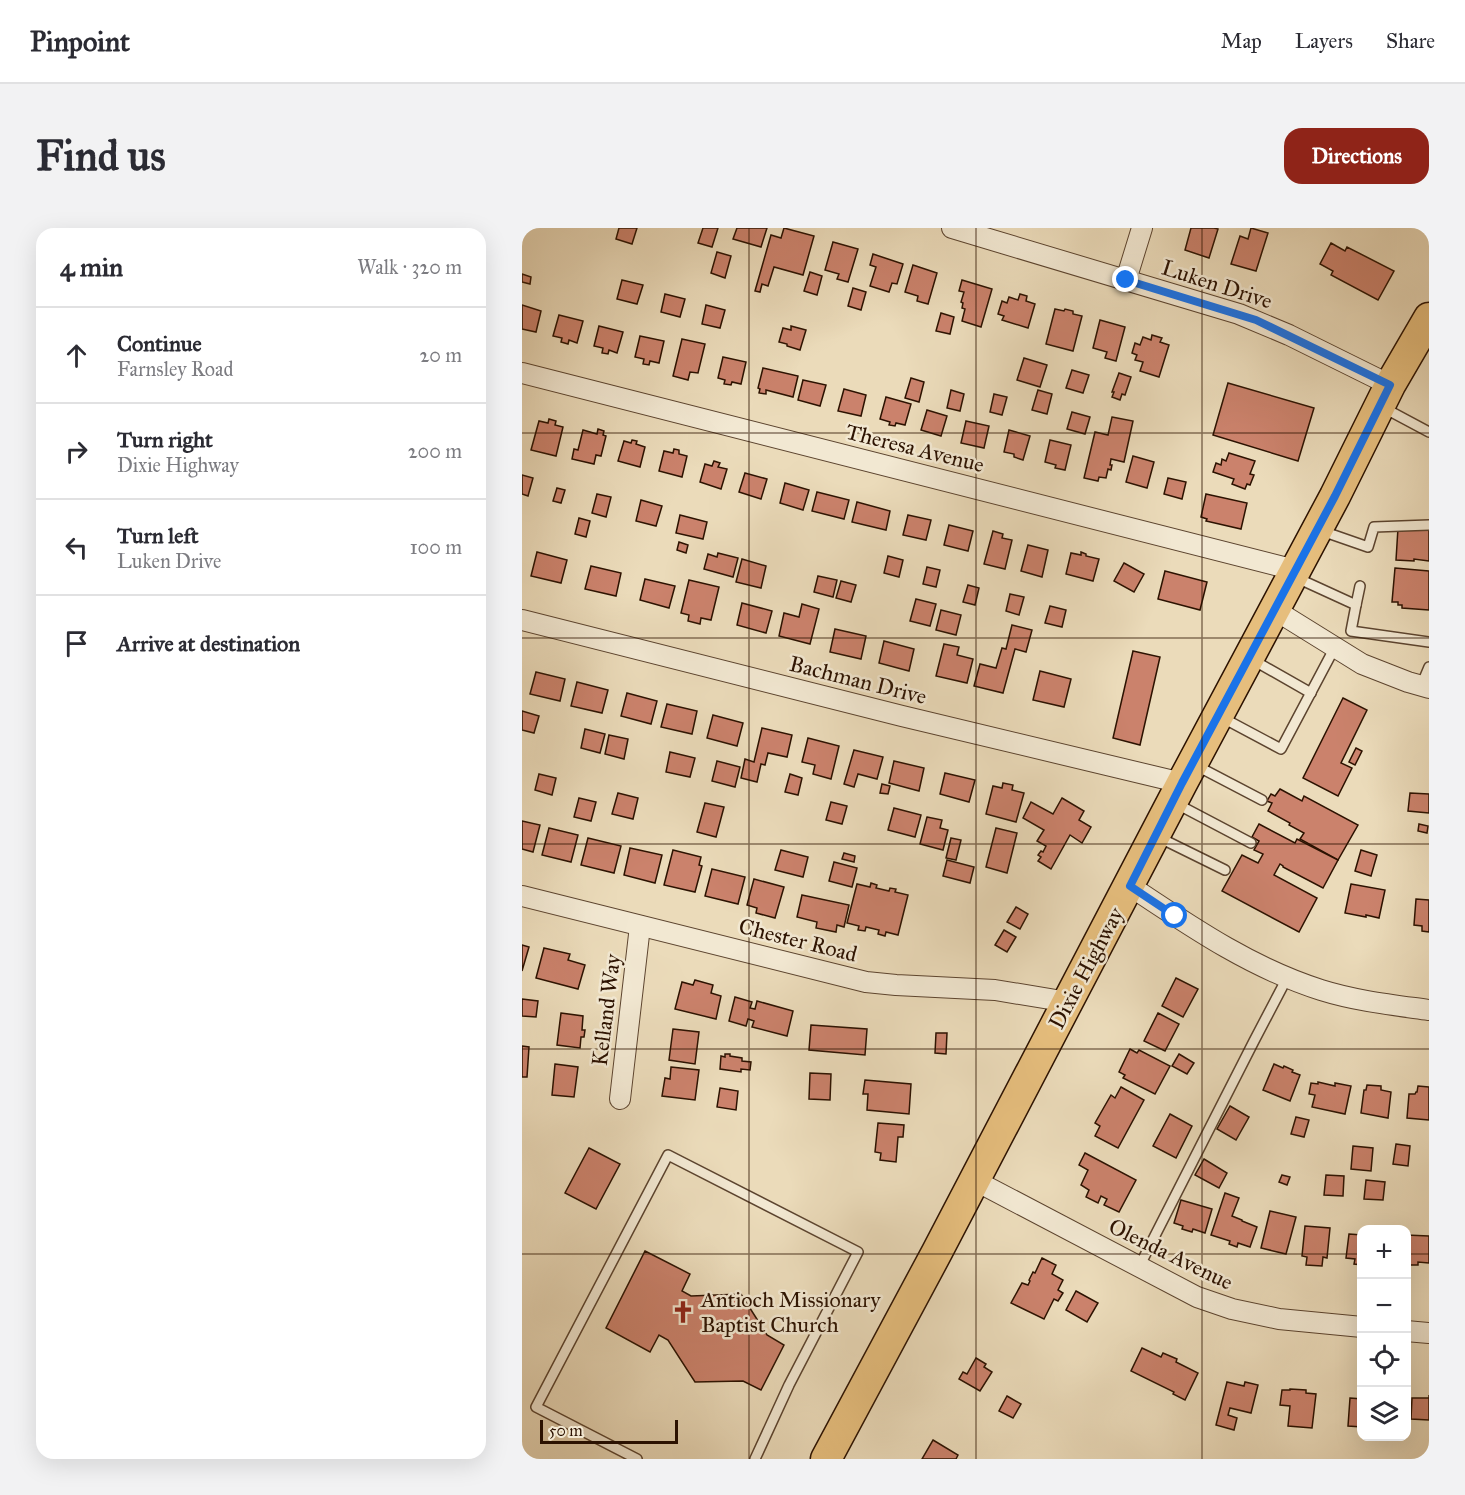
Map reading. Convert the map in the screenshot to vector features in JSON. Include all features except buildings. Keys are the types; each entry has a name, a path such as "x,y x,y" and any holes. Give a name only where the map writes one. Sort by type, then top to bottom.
{"main road":[{"name":"Dixie Highway","path":"826,1459 1335,496 1384,395 1429,318"}],"street":[{"name":"Luken Drive","path":"952,228 1256,320 1384,395"},
{"path":"1126,280 1142,228"},
{"name":"Theresa Avenue","path":"522,373 1294,573"},
{"path":"1275,610 1362,664 1425,687"},
{"name":"Bachman Drive","path":"522,620 891,713 1183,783"},
{"path":"1130,886 1248,960 1287,978 1346,997 1429,1010"},
{"name":"Chester Road","path":"522,896 866,982 995,990 1068,1002"},
{"name":"Kelland Way","path":"620,1100 640,926"},
{"name":"Olenda Avenue","path":"974,1180 1197,1297 1232,1309 1279,1319 1357,1327"},
{"path":"1411,1331 1429,1333"}],"lane":[{"path":"1384,395 1429,432"},
{"path":"1317,530 1368,547 1374,526 1429,525"},
{"path":"1294,573 1356,605"},
{"path":"1360,586 1351,631 1429,642"},
{"path":"1219,716 1281,749 1335,647"},
{"path":"1250,658 1311,693"},
{"path":"1425,687 1429,667"},
{"path":"1183,783 1262,800"},
{"path":"1183,783 1251,843"},
{"path":"1156,836 1225,870"},
{"path":"1139,1267 1287,978"},
{"path":"637,1459 536,1407 668,1155 858,1252 789,1385 754,1459"}],"place":[{"name":"Antioch Missionary Baptist Church","path":"683,1312"}],"route":[{"path":"1126,280 1256,320 1390,385 1335,496 1182,783 1130,886 1175,916"}]}
